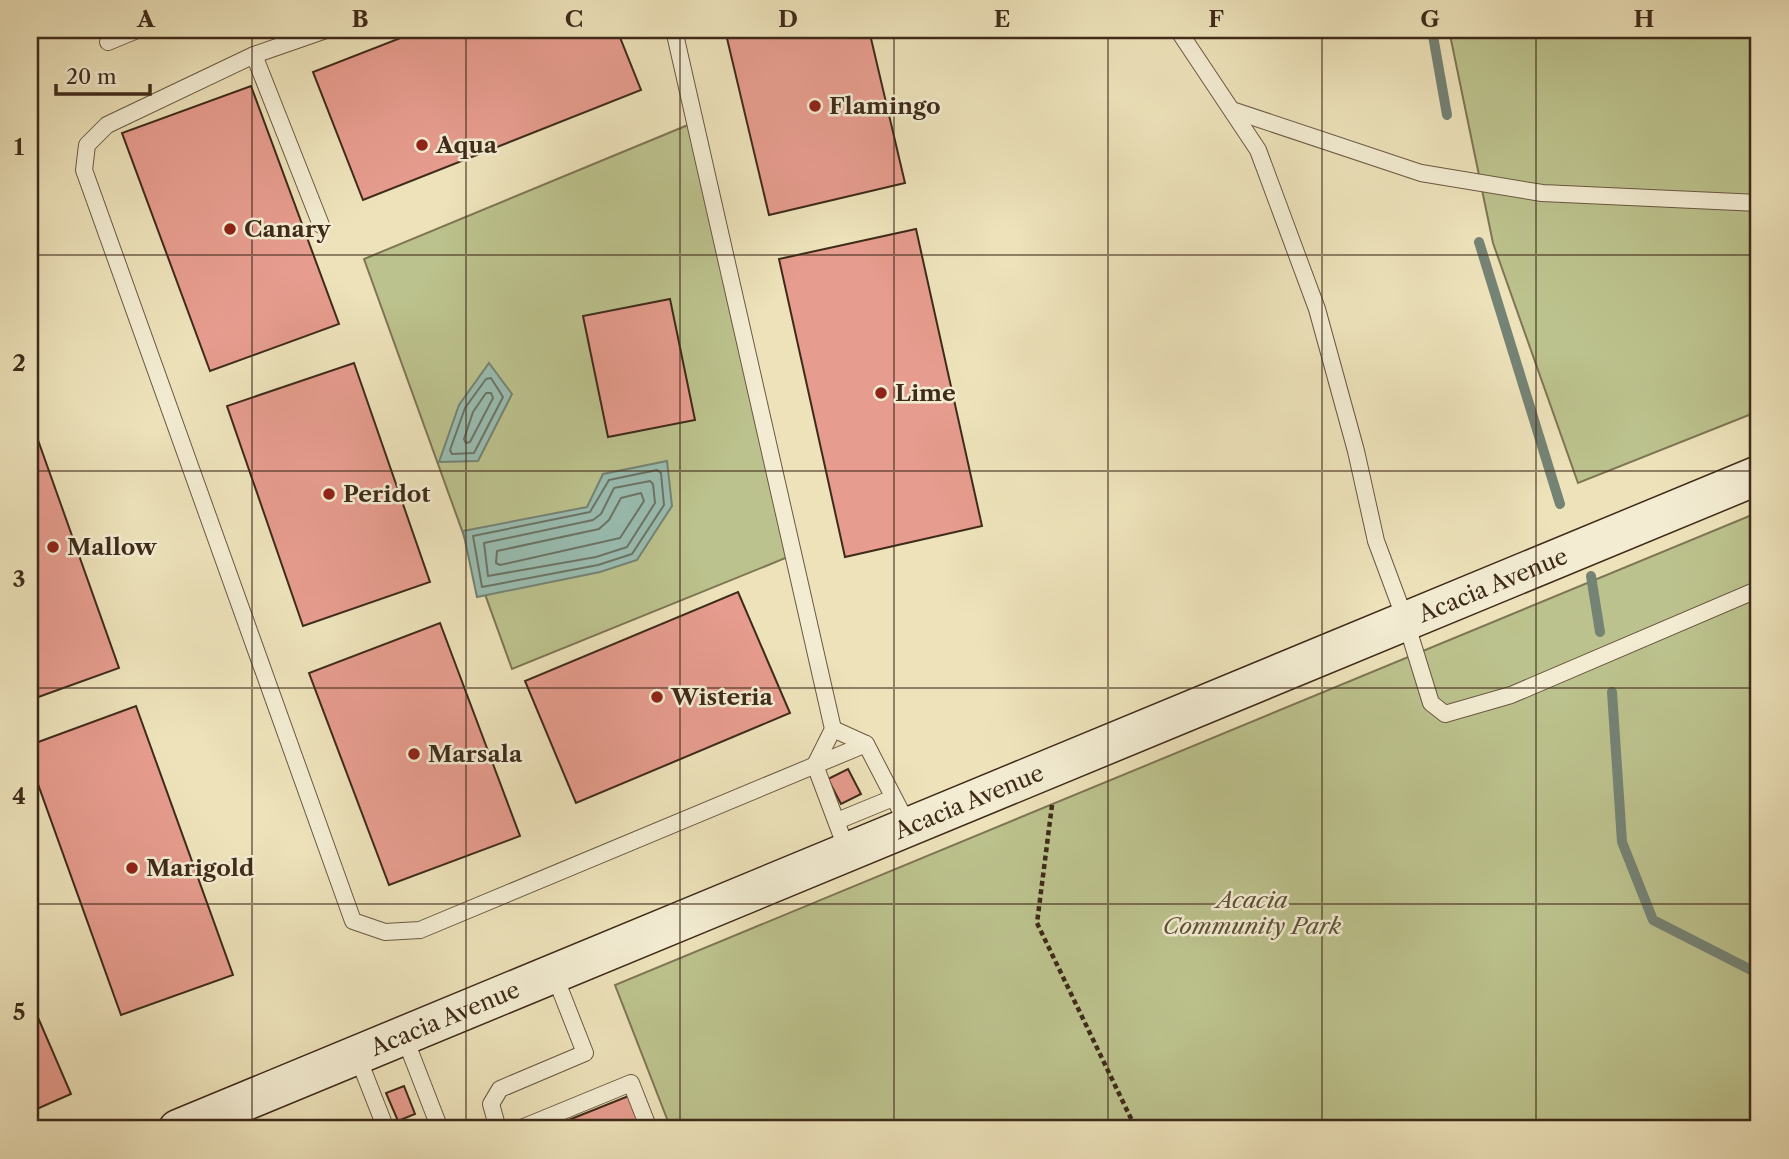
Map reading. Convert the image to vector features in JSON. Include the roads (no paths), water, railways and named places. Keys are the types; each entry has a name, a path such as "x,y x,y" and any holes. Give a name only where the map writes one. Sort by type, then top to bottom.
{"street":[{"name":"Acacia Avenue","path":"178,1129 554,974 843,837 901,813 1405,619 1759,475"}],"lane":[{"path":"108,42 137,30"},
{"path":"326,30 254,55 107,125 87,145 84,170 353,920 385,932 420,930 866,744"},
{"path":"674,30 833,729 815,765 843,837"},
{"path":"1178,30 1258,150 1317,309 1356,451 1376,541 1432,703 1445,715 1511,695 1759,589"},
{"path":"254,55 321,225"},
{"path":"1232,110 1421,173 1542,193 1759,203"},
{"path":"833,729 866,744 901,813"},
{"path":"498,1129 491,1104 500,1089 585,1053 554,974"},
{"path":"404,1036 440,1129"},
{"path":"357,1055 386,1129"},
{"path":"519,1129 631,1083 649,1129"}],"water":[{"path":"489,363 512,394 478,461 439,462 459,405"},
{"path":"667,461 672,506 637,560 600,572 477,597 463,531 587,507 603,474"}],"waterway":[{"path":"1432,30 1447,115"},
{"path":"1479,242 1560,504"},
{"path":"1591,576 1600,632"},
{"path":"1612,692 1622,842 1653,920 1759,974"}],"place":[{"name":"Flamingo","path":"815,106"},
{"name":"Aqua","path":"422,145"},
{"name":"Canary","path":"230,229"},
{"name":"Lime","path":"881,393"},
{"name":"Peridot","path":"329,494"},
{"name":"Mallow","path":"53,547"},
{"name":"Wisteria","path":"657,697"},
{"name":"Marsala","path":"414,754"},
{"name":"Marigold","path":"132,868"}],"park label":[{"name":"Acacia Community Park","path":"1252,913"}]}
